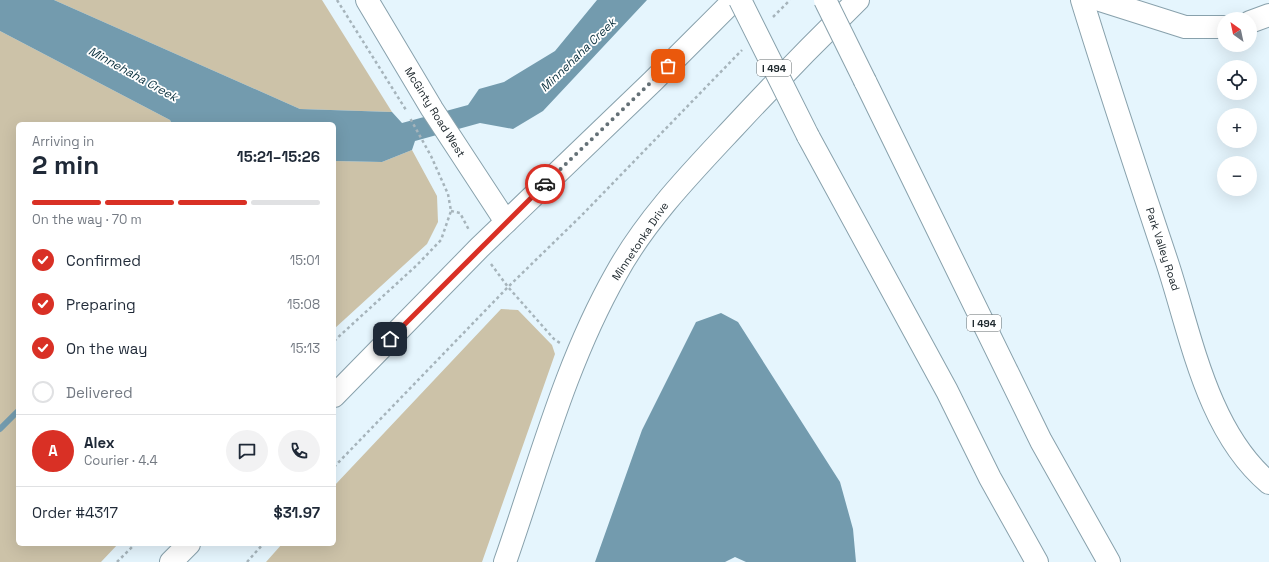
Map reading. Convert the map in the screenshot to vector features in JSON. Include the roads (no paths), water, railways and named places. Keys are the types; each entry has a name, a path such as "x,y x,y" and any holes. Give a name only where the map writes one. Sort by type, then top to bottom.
{"main road":[{"name":"McGinty Road West","path":"367,0 432,108 506,222"},
{"path":"336,394 506,222 653,81 734,0"},
{"name":"I 494","path":"740,0 808,136 947,391 990,478 1037,562"},
{"name":"I 494","path":"825,0 1041,441 1109,562"},
{"name":"Minnetonka Drive","path":"505,562 544,444 577,355 616,274 655,216 698,165 795,61 858,0"},
{"name":"Park Valley Road","path":"1082,0 1207,387 1228,434 1255,471 1269,483"},
{"path":"1100,0 1185,27 1217,27"},
{"path":"1257,19 1269,15"},
{"path":"171,562 187,546"}],"water":[{"name":"Minnehaha Creek","path":"0,0 54,0 300,109 392,112 402,123 468,105 479,89 504,82 555,51 597,0 647,0 543,111 513,129 480,123 415,141 412,150 382,162 336,161 336,122 171,122 170,120 0,31"},
{"path":"721,313 738,322 840,482 853,529 856,562 746,562 735,557 725,562 595,562 642,430 696,322"}],"waterway":[{"path":"0,429 16,413"}]}
